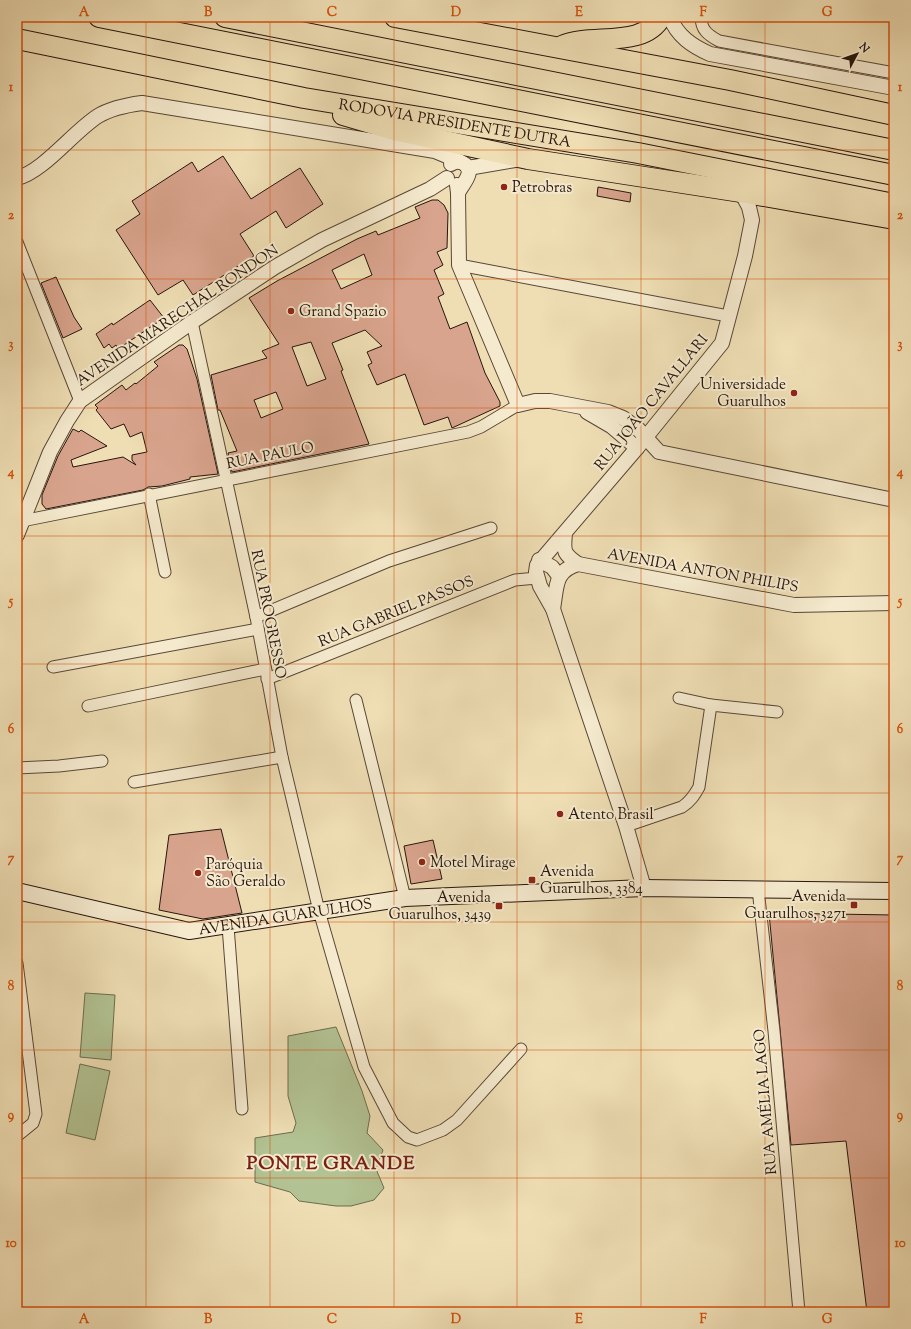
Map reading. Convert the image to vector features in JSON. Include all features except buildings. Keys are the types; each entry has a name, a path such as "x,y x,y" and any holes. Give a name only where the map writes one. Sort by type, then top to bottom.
{"highway":[{"name":"RODOVIA PRESIDENTE DUTRA","path":"99,17 894,175"},
{"path":"225,17 894,150"},
{"path":"395,17 557,49 730,80 894,115"},
{"path":"557,49 572,42 628,37 645,32 652,29 661,17"},
{"name":"RODOVIA PRESIDENTE DUTRA","path":"17,39 304,98 638,153 894,204"},
{"path":"304,98 346,116 394,130 528,159 741,192 894,219"}],"main road":[{"name":"AVENIDA GUARULHOS","path":"17,891 189,931 405,898 644,888 894,891"}],"street":[{"path":"670,17 678,33 688,43 710,54 894,88"},
{"path":"701,17 702,26 705,31 719,41 894,73"},
{"path":"17,178 34,169 59,150 98,116 122,106 142,103 435,151 457,176 459,265 518,405 535,401 550,400 577,407 659,452 894,500"},
{"path":"457,176 503,161 528,159"},
{"name":"AVENIDA MARECHAL RONDON","path":"17,535 50,452 80,401 192,322 275,267 322,240 457,176"},
{"name":"RUA JOÃO CAVALLARI","path":"539,560 565,534 720,347 745,256 752,220 749,207 741,192"},
{"path":"18,246 80,401"},
{"path":"459,265 728,316"},
{"name":"RUA PROGRESSO","path":"192,322 256,617 282,757 318,911 364,1067 393,1123 408,1137 417,1140 444,1130 457,1120 521,1048"},
{"name":"RUA PAULO","path":"22,521 149,494 468,432 482,427 518,405"},
{"path":"149,494 165,572"},
{"path":"256,617 389,561 491,528"},
{"path":"565,534 564,552 578,564"},
{"path":"559,576 552,567 539,560 537,565 538,578 553,608 626,826 644,888"},
{"path":"553,608 559,576 566,568 578,564"},
{"name":"AVENIDA ANTON PHILIPS","path":"578,564 794,605 894,603"},
{"name":"RUA GABRIEL PASSOS","path":"88,706 266,674 515,580 538,578"},
{"path":"53,667 258,629"},
{"path":"679,698 711,705 777,712"},
{"path":"356,700 405,898"},
{"path":"626,826 682,808 689,803 694,796 699,787 711,705"},
{"path":"134,782 282,757"},
{"path":"17,768 59,766 102,761"},
{"name":"RUA AMÉLIA LAGO","path":"758,889 774,1031 799,1312"},
{"path":"228,926 242,1109"},
{"path":"17,964 36,1114 33,1123 17,1136"}],"green space":[{"path":"85,993 115,995 111,1060 80,1057"},
{"path":"336,1027 362,1091 370,1116 367,1133 383,1150 376,1169 384,1188 374,1200 351,1206 336,1206 299,1201 290,1192 255,1182 255,1138 293,1132 296,1123 288,1096 288,1036"},
{"path":"80,1064 110,1071 95,1140 66,1133"}],"place":[{"name":"Petrobras","path":"504,187"},
{"name":"Grand Spazio","path":"291,311"},
{"name":"Universidade Guarulhos","path":"794,393"},
{"name":"Atento Brasil","path":"560,814"},
{"name":"Motel Mirage","path":"422,862"},
{"name":"Paróquia São Geraldo","path":"198,873"},
{"name":"Avenida Guarulhos, 3384","path":"532,880"},
{"name":"Avenida Guarulhos, 3271","path":"854,905"},
{"name":"Avenida Guarulhos, 3439","path":"499,906"}],"district":[{"name":"PONTE GRANDE","path":"331,1162"}]}
